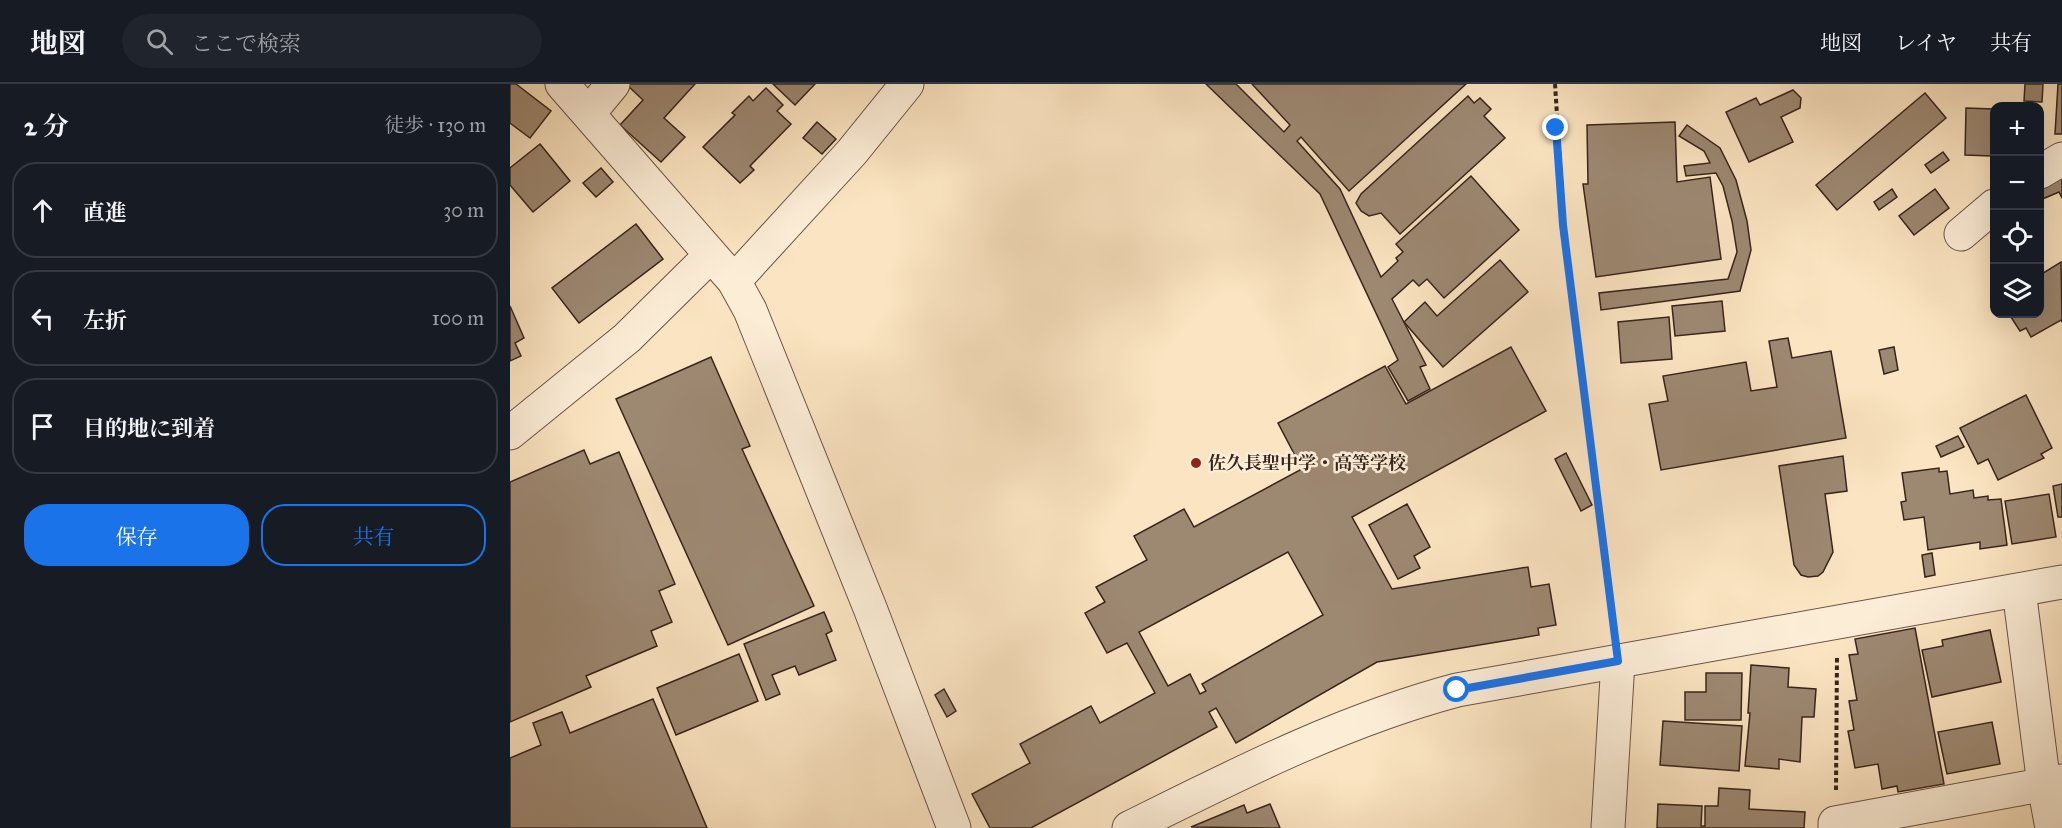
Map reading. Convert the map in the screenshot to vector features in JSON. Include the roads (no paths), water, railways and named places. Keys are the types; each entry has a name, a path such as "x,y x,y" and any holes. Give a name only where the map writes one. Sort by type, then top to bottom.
{"street":[{"path":"562,84 734,281 750,310 870,608 954,828"},
{"path":"589,113 613,84"},
{"path":"734,281 852,152 908,84"},
{"path":"2044,170 2062,159"},
{"path":"1961,234 1990,210"},
{"path":"510,434 627,338 710,256"},
{"path":"1129,828 1305,742 1375,714 1457,690 2062,582"},
{"path":"2019,590 2053,783 2052,828"},
{"path":"1608,828 1618,661"},
{"path":"1835,826 2053,783"}],"place":[{"name":"佐久長聖中学・高等学校","path":"1196,463"}]}
